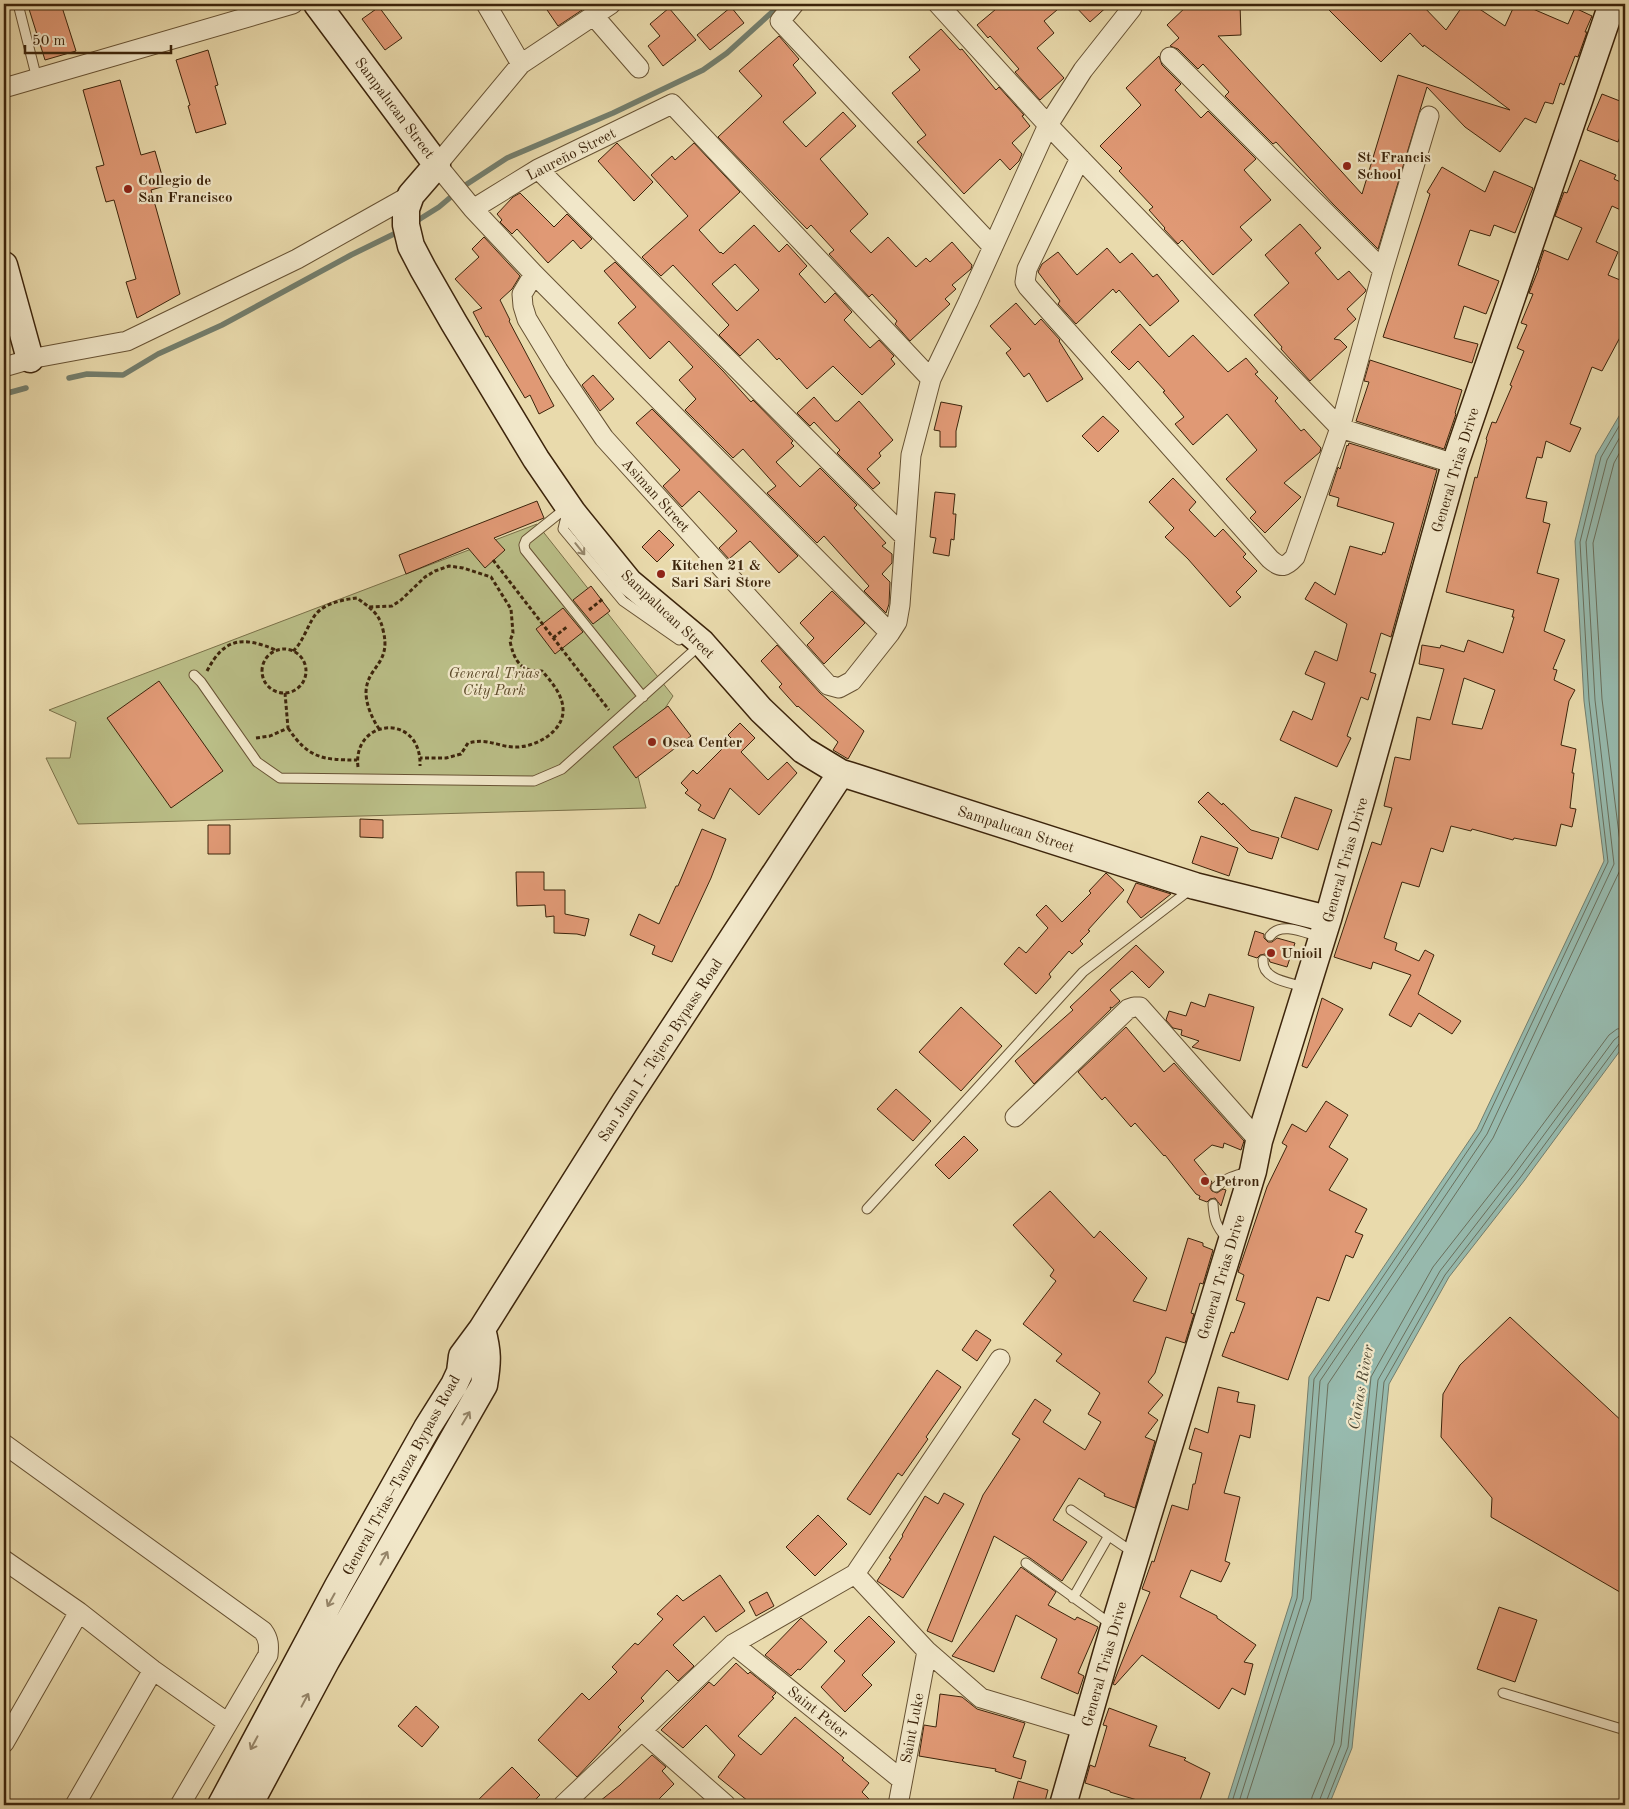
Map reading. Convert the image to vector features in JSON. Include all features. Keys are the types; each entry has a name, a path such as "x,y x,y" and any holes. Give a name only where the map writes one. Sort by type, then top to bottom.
{"main road":[{"name":"Sampalucan Street","path":"317,4 437,165 411,195 406,209 406,225 411,246 536,459 569,507 630,582 803,750 841,772 1196,886 1284,918 1326,928"},
{"name":"General Trias Drive","path":"1063,1805 1114,1627 1253,1171 1259,1141 1326,928 1455,464 1612,4"},
{"path":"4,265 30,359"},
{"name":"San Juan I - Tejero Bypass Road","path":"482,1329 625,1102 841,772"},
{"name":"General Trias–Tanza Bypass Road","path":"221,1805 338,1586 427,1428 454,1384 460,1372 462,1356 482,1329"},
{"name":"General Trias–Tanza Bypass Road","path":"249,1805 393,1542 484,1385 488,1364 488,1349 482,1329"}],"street":[{"path":"4,88 293,4"},
{"path":"486,4 521,64"},
{"path":"611,4 521,64 437,165 473,209 534,274 890,632 897,622 899,613 911,456 931,379 1048,125 1083,70 1132,8 1128,4"},
{"path":"794,4 780,20 993,247"},
{"path":"938,4 1048,125 1340,428 1455,464"},
{"path":"593,16 639,68"},
{"path":"1170,57 1383,270"},
{"name":"Laureño Street","path":"473,209 538,169 672,104 931,379"},
{"path":"1080,158 1027,269 1025,282 1276,565 1283,566 1290,563 1295,557 1340,428 1383,270 1429,116"},
{"path":"538,169 905,537"},
{"path":"4,366 30,359 127,341 297,259 411,195"},
{"name":"Asiman Street","path":"534,274 522,294 523,306 528,319 558,370 604,438 828,685 839,688 852,681 890,632"},
{"path":"1014,1117 1128,1009 1140,1007 1259,1141"},
{"path":"563,1805 734,1644 855,1574 1000,1359"},
{"path":"4,1444 267,1636 268,1655 180,1805"},
{"path":"4,1560 79,1612 152,1670 228,1723"},
{"path":"855,1574 927,1651 981,1698 1084,1729"},
{"path":"4,1742 79,1612"},
{"name":"Saint Peter","path":"734,1644 902,1780"},
{"name":"Saint Luke","path":"898,1805 927,1651"},
{"path":"75,1805 152,1670"},
{"path":"642,1731 726,1805"}],"lane":[{"path":"21,4 37,79"},
{"path":"569,507 526,540 524,545 526,550 643,697"},
{"path":"194,675 202,682 257,762 280,778 534,781 562,769 699,647"},
{"path":"866,1209 1083,972 1196,886"},
{"path":"1270,936 1284,918"},
{"path":"1263,960 1265,970 1269,975 1308,988"},
{"path":"1216,1187 1232,1176 1253,1171"},
{"path":"1213,1204 1214,1220 1220,1231 1231,1243"},
{"path":"1071,1510 1136,1555"},
{"path":"1073,1598 1108,1537"},
{"path":"1026,1563 1114,1627"},
{"path":"1503,1693 1625,1730"}],"path":[{"path":"493,560 617,720"},
{"path":"369,607 392,606 425,577 450,566 491,577 511,609 514,633 510,641 515,658 530,672 542,671 552,682 559,696 563,709 560,724 542,740 528,746 513,747 481,740 468,743 461,754 446,758 420,758"},
{"path":"293,650 305,634 312,618 319,610 333,603 357,598 369,607 381,622 386,648 368,681 366,693 371,715 379,729"},
{"path":"202,682 212,660 229,645 242,640 257,642 277,650 293,650 300,655 306,668 306,676 299,688 292,692 277,692 271,689 263,677 264,663 267,657 277,650"},
{"path":"285,693 288,728 297,741 319,756 332,760 357,760"},
{"path":"359,780 357,760 364,741 370,733 388,727 398,728 407,732 414,740 420,758 420,780"},
{"path":"242,740 270,736 288,728"}],"green space":[{"name":"General Trias City Park","path":"537,524 673,696 633,757 646,808 78,824 46,758 70,758 76,722 49,710"}],"water":[{"name":"Cañas River","path":"1625,406 1625,1044 1524,1181 1449,1277 1389,1384 1352,1748 1329,1805 1226,1805 1292,1596 1309,1377 1477,1129 1604,861 1584,701 1575,541 1596,455"}],"building":[{"path":"46,4 61,4 76,51 45,60 29,9"},
{"path":"543,4 591,4 558,26"},
{"path":"1002,4 1064,4 1044,21 1054,33 1037,48 1064,78 1040,100 1015,72 1019,69 990,36 988,38 977,25"},
{"path":"1073,4 1110,4 1090,22"},
{"path":"1189,4 1240,4 1241,35 1218,36 1362,194 1398,75 1510,110 1424,45 1423,47 1410,33 1381,62 1323,4 1421,4 1446,30 1464,4 1472,4 1505,26 1515,4 1535,4 1533,9 1568,24 1575,8 1592,16 1578,57 1575,56 1564,85 1560,83 1553,104 1545,102 1536,123 1525,118 1500,152 1465,127 1427,87 1378,249 1333,204 1276,142 1273,144 1225,96 1229,92 1203,64 1198,69 1178,49 1170,46 1179,38 1167,25"},
{"path":"379,7 402,38 385,50 362,19"},
{"path":"731,7 744,23 710,50 697,35"},
{"path":"669,8 696,40 663,66 648,46 660,36 650,24"},
{"path":"941,29 960,50 962,49 996,90 999,87 1024,115 1022,116 1030,126 1012,143 1022,154 1019,161 1010,170 1000,159 964,194 917,142 926,135 892,93 920,70 909,57"},
{"path":"779,36 799,59 793,65 816,93 783,122 806,147 843,112 856,126 820,159 868,214 850,231 871,253 888,237 916,267 926,258 930,262 952,242 972,265 971,269 952,285 956,289 945,299 950,304 910,341 895,324 897,321 872,294 869,297 829,254 834,250 811,225 807,229 718,137 762,96 739,71"},
{"path":"208,50 218,85 215,86 226,124 196,133 188,106 190,105 176,60"},
{"path":"1159,56 1162,65 1181,84 1175,90 1201,118 1208,111 1256,159 1244,170 1271,200 1240,227 1252,240 1213,275 1182,240 1178,244 1164,229 1149,210 1153,207 1119,171 1122,168 1100,146 1141,105 1126,88"},
{"path":"120,80 141,155 155,151 165,186 151,190 180,294 137,318 126,282 136,279 114,200 106,202 96,167 104,165 83,90"},
{"path":"1602,94 1625,103 1625,124 1618,142 1587,130"},
{"path":"617,143 653,182 634,201 598,161"},
{"path":"694,143 740,192 699,230 720,253 723,254 754,225 779,252 787,244 807,266 799,274 825,303 835,293 852,312 844,320 870,348 879,340 894,356 891,359 895,364 862,395 833,366 807,389 779,358 777,360 758,339 740,356 719,335 729,325 673,265 661,276 642,257 688,216 651,175 672,156 675,160","holes":["735,264 759,290 737,311 712,284"]},
{"path":"1580,160 1616,175 1614,179 1625,184 1625,212 1612,206 1596,242 1618,252 1608,275 1625,282 1625,328 1602,371 1592,367 1570,424 1581,428 1570,452 1546,441 1542,458 1537,457 1526,498 1547,502 1543,522 1550,524 1537,573 1559,579 1544,631 1565,640 1553,669 1557,670 1554,680 1575,690 1569,701 1561,745 1576,749 1572,773 1574,773 1570,808 1576,809 1572,827 1561,824 1556,846 1514,838 1513,840 1472,829 1471,831 1451,826 1443,852 1431,848 1419,887 1402,882 1384,938 1397,943 1395,950 1419,961 1425,950 1434,955 1418,994 1461,1021 1452,1034 1419,1013 1411,1027 1389,1015 1411,975 1373,962 1371,969 1334,957 1372,842 1381,845 1392,808 1384,806 1395,757 1410,760 1417,717 1430,720 1444,669 1419,664 1422,645 1440,648 1441,645 1464,652 1468,640 1503,653 1514,617 1512,617 1514,610 1446,592 1486,439 1492,422 1496,423 1512,386 1510,385 1524,351 1517,348 1527,325 1521,323 1533,294 1529,293 1544,250 1568,260 1582,228 1555,216 1564,192 1567,193","holes":["1464,678 1495,690 1482,729 1452,724"]},
{"path":"1442,167 1485,192 1494,171 1533,188 1515,233 1494,225 1490,236 1470,230 1458,265 1499,281 1486,314 1464,306 1454,338 1478,344 1472,363 1383,337 1430,194 1427,192"},
{"path":"520,193 554,227 567,214 592,239 581,249 573,240 548,263 517,229 512,234 500,222 502,220 497,214 513,197"},
{"path":"1300,224 1321,248 1315,253 1338,280 1349,271 1366,290 1347,309 1356,319 1334,339 1340,340 1347,347 1310,381 1254,315 1289,283 1265,255"},
{"path":"484,237 520,276 512,289 500,300 509,321 554,406 539,414 530,395 525,398 488,336 486,337 473,312 482,308 455,279 479,257 472,249"},
{"path":"1107,248 1120,263 1132,253 1153,277 1157,274 1179,301 1150,326 1119,290 1116,293 1113,289 1076,324 1058,304 1060,301 1038,272 1042,264 1058,252 1077,275"},
{"path":"615,262 723,371 751,402 753,400 793,441 791,443 794,446 776,462 800,487 820,468 857,505 854,508 886,543 882,546 892,554 892,563 882,574 890,582 889,604 886,613 864,591 869,586 824,536 817,543 767,493 776,486 743,449 733,458 685,410 696,399 679,380 693,367 669,341 650,359 618,323 636,307 604,271"},
{"path":"1016,303 1035,325 1041,319 1060,340 1083,379 1047,402 1029,373 1024,377 1006,353 1011,349 990,326"},
{"path":"1140,324 1169,357 1193,335 1228,372 1246,358 1258,372 1255,374 1278,398 1275,401 1301,431 1304,429 1321,448 1320,452 1284,483 1301,497 1265,533 1250,518 1256,512 1226,479 1257,450 1227,414 1193,445 1175,424 1184,417 1163,392 1165,391 1138,361 1129,370 1111,352"},
{"path":"1370,360 1462,390 1444,449 1356,421 1369,382 1364,381"},
{"path":"593,375 614,399 600,411 582,385"},
{"path":"814,397 835,421 838,421 859,401 893,440 879,453 881,456 867,469 880,483 873,489 837,453 840,450 814,422 810,426 797,413"},
{"path":"941,402 962,406 956,431 956,447 940,447 940,431 934,430"},
{"path":"652,409 798,556 779,573 750,541 729,559 719,548 737,531 699,491 682,507 663,486 680,470 636,423"},
{"path":"1103,416 1119,431 1098,452 1082,436"},
{"path":"1349,443 1437,470 1391,637 1381,633 1370,672 1376,674 1368,700 1361,697 1347,736 1351,738 1337,767 1280,740 1293,711 1312,720 1325,683 1305,674 1315,651 1337,661 1347,624 1305,599 1315,582 1335,595 1350,546 1382,555 1383,552 1385,553 1394,523 1337,506 1339,498 1329,495 1338,467 1340,469"},
{"path":"1173,478 1196,502 1189,510 1215,537 1223,529 1246,554 1243,557 1257,571 1236,592 1241,597 1230,607 1188,559 1165,537 1174,528 1149,502"},
{"path":"935,492 955,494 953,514 956,514 954,540 951,539 949,556 933,553 936,538 930,537"},
{"path":"537,501 544,518 494,538 505,550 485,568 468,548 406,574 399,555"},
{"path":"659,530 674,545 657,562 642,547"},
{"path":"591,586 610,611 593,624 573,600"},
{"path":"832,591 865,623 824,664 807,645 814,638 800,623"},
{"path":"563,608 583,632 555,654 536,629"},
{"path":"777,645 820,693 864,731 848,759 833,750 838,742 797,707 779,687 782,684 761,661"},
{"path":"159,681 223,771 171,808 107,718"},
{"name":"Osca Center","path":"668,706 691,736 636,778 613,747"},
{"path":"740,723 755,738 741,752 768,780 787,762 797,773 759,815 730,788 714,819 698,810 701,805 685,793 688,790 681,783 693,770 697,774 732,739 728,735"},
{"path":"1208,792 1222,805 1223,803 1251,830 1279,838 1272,859 1248,852 1198,802"},
{"path":"1295,797 1332,810 1318,850 1281,837"},
{"path":"360,819 383,820 383,838 360,837"},
{"path":"208,825 230,825 230,854 208,854"},
{"path":"702,829 726,839 711,878 672,962 652,954 655,946 630,935 639,914 659,924 676,886 678,886"},
{"path":"1201,836 1238,848 1229,876 1192,863"},
{"path":"516,872 544,872 544,890 565,890 565,914 589,919 585,936 554,933 554,916 546,917 545,905 517,906"},
{"path":"1106,873 1124,890 1088,930 1090,931 1080,941 1083,944 1072,954 1069,951 1049,974 1051,977 1036,994 1004,964 1019,947 1026,953 1048,928 1036,915 1046,905 1062,922 1091,893 1089,891"},
{"path":"1136,883 1171,894 1141,918 1127,902"},
{"path":"1255,931 1264,934 1264,938 1268,942 1272,942 1277,938 1295,943 1287,967 1270,962 1265,954 1257,958 1248,955"},
{"path":"1136,945 1164,972 1149,988 1132,971 1110,990 1120,1001 1112,1008 1110,1007 1111,1009 1034,1084 1015,1061 1073,1010 1070,1007"},
{"path":"1209,994 1254,1007 1240,1061 1192,1047 1199,1041 1181,1035 1182,1030 1173,1028 1166,1020 1169,1011 1186,1016 1191,1002 1205,1007"},
{"path":"1322,998 1343,1009 1307,1068 1302,1066"},
{"path":"961,1007 1002,1046 961,1091 919,1052"},
{"path":"1126,1027 1164,1072 1174,1063 1244,1141 1241,1150 1224,1143 1223,1148 1212,1145 1194,1160 1212,1182 1210,1188 1212,1191 1217,1193 1223,1189 1226,1190 1221,1206 1215,1198 1207,1202 1199,1199 1200,1196 1196,1194 1165,1155 1135,1123 1131,1127 1105,1097 1102,1100 1078,1072"},
{"path":"896,1089 931,1121 913,1141 877,1109"},
{"path":"1326,1101 1348,1115 1329,1147 1348,1159 1329,1190 1367,1209 1355,1232 1363,1235 1353,1258 1346,1255 1329,1301 1317,1297 1288,1380 1222,1356 1231,1332 1234,1333 1245,1303 1236,1300 1244,1275 1238,1272 1267,1187 1287,1146 1282,1143 1292,1124 1306,1132"},
{"path":"964,1136 978,1150 949,1179 935,1165"},
{"path":"1050,1191 1094,1238 1100,1231 1147,1278 1133,1301 1166,1311 1188,1238 1203,1243 1203,1246 1213,1250 1203,1284 1200,1283 1191,1313 1194,1314 1185,1343 1166,1337 1155,1373 1148,1382 1163,1395 1148,1413 1158,1420 1145,1437 1155,1441 1135,1508 1104,1496 1105,1494 1079,1478 1053,1520 1087,1542 1062,1581 1030,1558 994,1536 952,1642 927,1631 983,1495 1020,1439 1012,1434 1035,1399 1051,1410 1043,1422 1085,1450 1101,1422 1088,1414 1100,1393 1056,1361 1062,1354 1023,1324 1056,1281 1050,1276 1054,1270 1013,1225"},
{"path":"1510,1317 1625,1424 1625,1595 1491,1517 1492,1498 1441,1437 1443,1394 1460,1365"},
{"path":"976,1330 991,1340 977,1361 962,1350"},
{"path":"937,1370 961,1387 926,1437 928,1439 902,1476 898,1473 870,1515 847,1499"},
{"path":"1218,1387 1239,1392 1237,1402 1255,1405 1250,1438 1240,1435 1224,1493 1240,1497 1225,1561 1230,1563 1221,1582 1191,1570 1180,1597 1217,1616 1217,1618 1256,1645 1244,1662 1253,1664 1245,1695 1232,1688 1219,1709 1142,1655 1115,1685 1113,1684 1150,1592 1142,1589 1152,1561 1154,1562 1172,1505 1188,1510 1202,1453 1189,1449 1195,1428 1208,1433"},
{"path":"944,1493 964,1504 903,1598 877,1581 925,1496 938,1504"},
{"path":"818,1515 847,1544 815,1576 786,1547"},
{"path":"1021,1567 1056,1592 1048,1605 1075,1620 1077,1617 1098,1627 1078,1673 1084,1676 1078,1694 1041,1678 1057,1639 1016,1615 994,1672 952,1656"},
{"path":"720,1575 745,1611 716,1632 704,1616 673,1645 694,1666 678,1681 667,1670 641,1698 644,1701 618,1727 621,1730 577,1777 538,1740 582,1693 589,1700 617,1672 612,1667 635,1643 638,1645 663,1619 657,1614 677,1595 683,1601"},
{"path":"767,1592 774,1606 756,1616 749,1602"},
{"path":"1499,1607 1537,1620 1515,1682 1477,1669"},
{"path":"869,1616 895,1642 862,1675 872,1685 845,1712 821,1687 845,1661 834,1651"},
{"path":"801,1618 827,1642 800,1670 798,1669 791,1676 765,1655"},
{"path":"736,1663 748,1674 750,1672 776,1693 772,1697 774,1698 738,1736 761,1755 795,1717 844,1758 842,1760 869,1783 862,1792 875,1805 753,1805 718,1777 735,1755 706,1725 683,1748 661,1730 709,1682 714,1686"},
{"path":"940,1694 962,1697 977,1709 1025,1723 1013,1757 1026,1761 1021,1779 995,1771 996,1769 919,1756 924,1725 936,1727"},
{"path":"416,1706 439,1727 422,1747 398,1726"},
{"path":"1109,1708 1157,1726 1149,1746 1186,1758 1184,1760 1210,1773 1200,1800 1196,1805 1154,1805 1085,1783 1090,1765 1095,1767 1107,1726 1103,1725"},
{"path":"652,1755 666,1767 662,1771 674,1784 653,1805 595,1805 620,1785"},
{"path":"512,1767 540,1795 530,1805 473,1805"},
{"path":"1018,1781 1048,1790 1044,1805 1012,1803"}],"waterway":[{"path":"464,186 507,158 613,113 703,70 727,53 781,4"},
{"path":"415,222 439,207 452,196"},
{"path":"69,378 87,374 123,375 158,354 222,325 351,255 398,232"},
{"path":"4,394 26,388"}],"place":[{"name":"St. Francis School","path":"1347,166"},
{"name":"Collegio de San Francisco","path":"128,189"},
{"name":"Kitchen 21 & Sari Sari Store","path":"661,574"},
{"name":"Osca Center","path":"652,742"},
{"name":"Unioil","path":"1271,953"},
{"name":"Petron","path":"1205,1181"}]}
